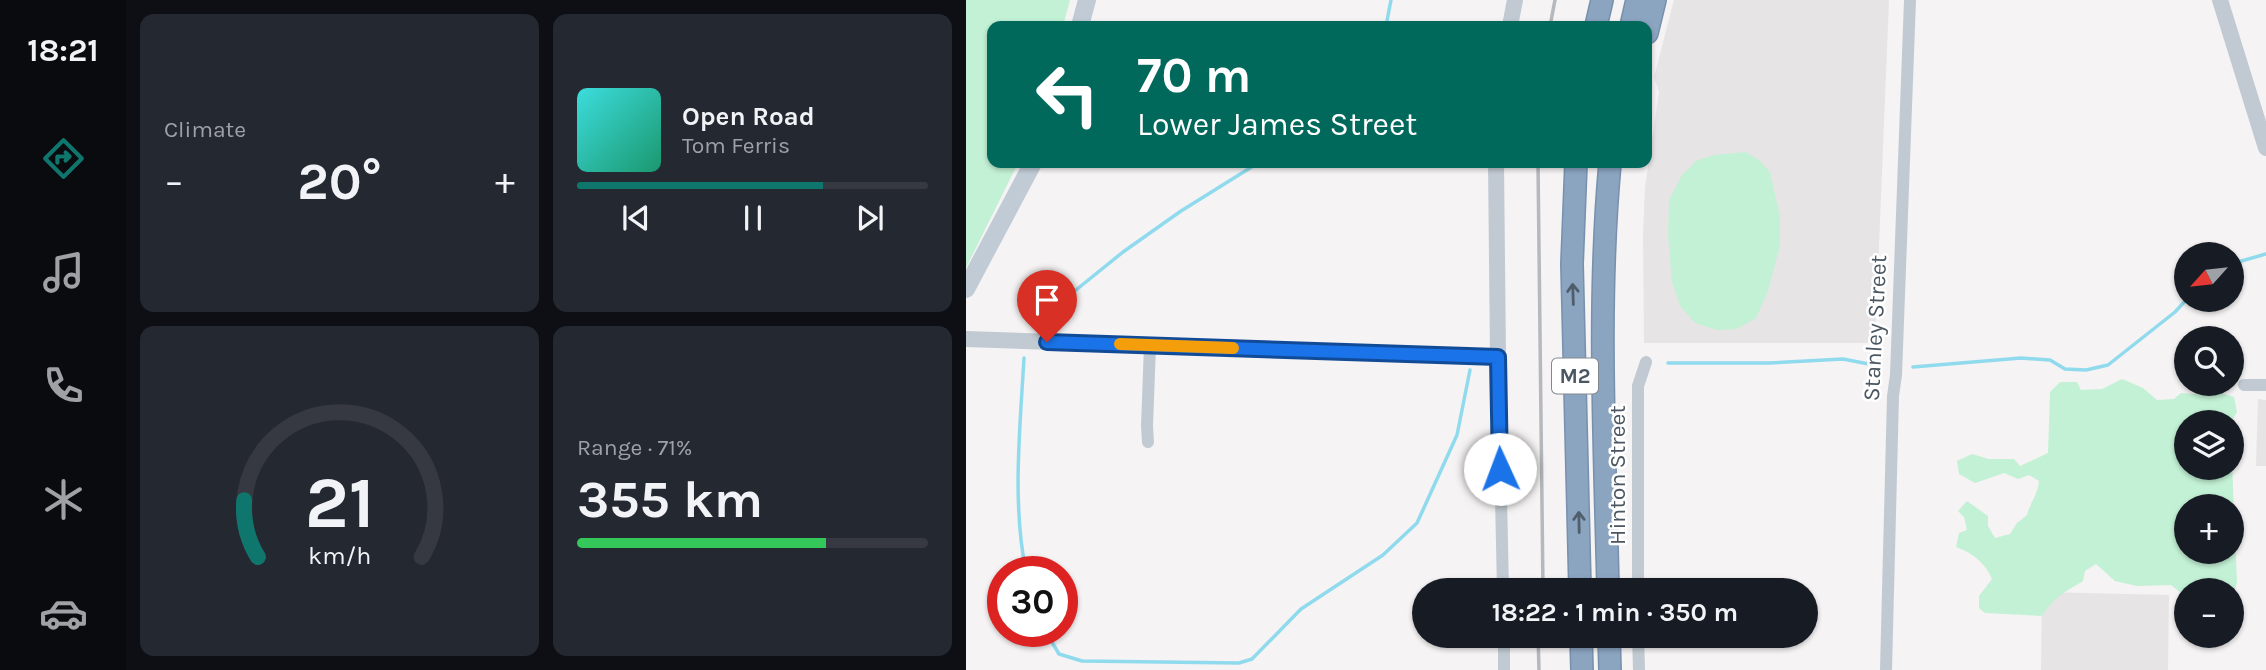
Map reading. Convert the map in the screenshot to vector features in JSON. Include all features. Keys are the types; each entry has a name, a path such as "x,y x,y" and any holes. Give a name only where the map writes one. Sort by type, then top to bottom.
{"highway":[{"path":"1597,21 1602,0"},
{"path":"1632,21 1637,0"},
{"path":"1650,21 1655,0"},
{"name":"M2","path":"1576,168 1572,264 1580,578"},
{"name":"M2","path":"1608,578 1604,318 1605,230 1610,168"},
{"path":"1604,318 1616,289 1624,168"},
{"path":"1581,648 1582,670"},
{"path":"1609,648 1609,670"}],"main road":[{"path":"1081,21 1087,0"},
{"path":"966,289 1030,168"}],"street":[{"path":"1511,21 1515,0"},
{"name":"Stanley Street","path":"1884,666 1910,0"},
{"path":"2220,0 2266,148"},
{"path":"1496,168 1503,578"},
{"path":"966,339 1498,357"},
{"path":"1148,442 1150,345"},
{"name":"Hinton Street","path":"1638,578 1638,386 1646,362"},
{"path":"2244,385 2266,386"},
{"path":"1504,648 1504,670"},
{"path":"1638,648 1639,670"}],"shaded area":[{"path":"1674,0 1889,0 1875,343 1644,343 1645,187 1648,168 1652,168 1652,140 1659,92 1654,77"},
{"path":"2258,399 2266,400 2266,466 2256,466"},
{"path":"2042,592 2169,595 2168,670 2041,670"}],"green space":[{"path":"966,0 1070,0 1064,21 987,21 987,168 1016,168 966,268"},
{"path":"1746,152 1759,160 1770,172 1780,217 1780,245 1768,291 1756,318 1737,329 1717,330 1695,323 1680,306 1672,282 1668,234 1669,200 1682,175 1696,161 1714,155"},
{"path":"2122,379 2143,388 2157,400 2174,399 2178,396 2234,397 2237,410 2174,410 2174,480 2233,480 2233,494 2174,494 2174,564 2236,564 2237,578 2174,578 2174,587 2171,585 2137,586 2115,581 2096,564 2085,571 2083,581 2055,600 2042,616 1985,613 1979,608 1979,596 1992,579 1978,559 1956,547 1959,533 1967,530 1964,517 1958,511 1967,501 1988,516 1988,526 1995,538 2010,534 2017,523 2027,515 2039,481 2029,475 2018,479 2004,473 1975,483 1959,474 1957,461 1972,454 1989,459 2014,459 2020,466 2048,453 2050,392 2060,382 2077,382 2081,390 2102,389"}],"waterway":[{"path":"1387,21 1391,0"},
{"path":"1030,321 1071,294 1123,252 1181,211 1250,168"},
{"path":"2244,260 2266,254"},
{"path":"1913,367 2021,358 2050,360 2065,369 2086,370 2108,365 2175,312"},
{"path":"1024,358 1018,493 1024,556"},
{"path":"1668,363 1769,363 1843,359 1879,366"},
{"path":"1055,647 1059,654 1082,661 1239,663 1252,659 1301,609 1383,555 1417,523 1457,435 1470,370"}],"railway":[{"path":"1551,21 1555,0"},
{"path":"1538,168 1543,578"},
{"path":"1538,648 1539,670"}],"slow traffic":[{"path":"1120,344 1233,348"}],"route":[{"path":"1047,342 1498,357 1500,469"}]}
